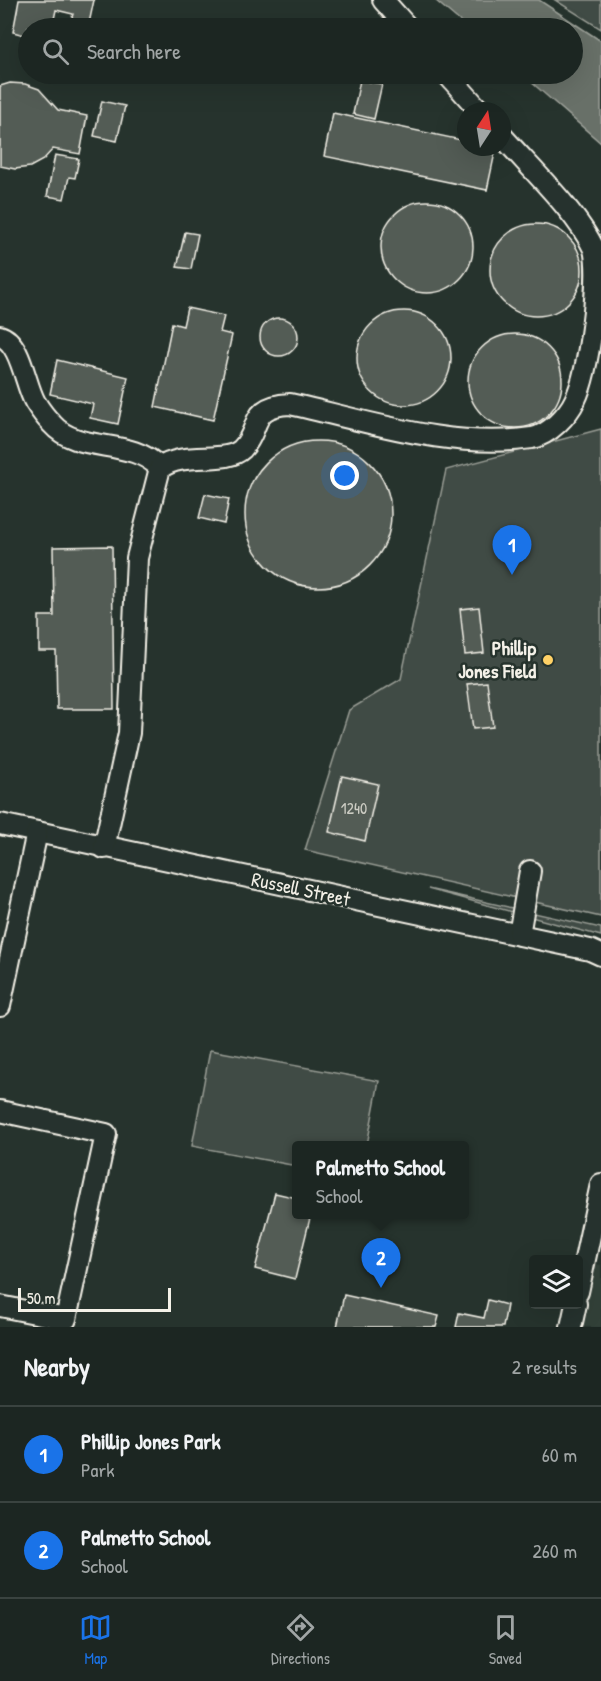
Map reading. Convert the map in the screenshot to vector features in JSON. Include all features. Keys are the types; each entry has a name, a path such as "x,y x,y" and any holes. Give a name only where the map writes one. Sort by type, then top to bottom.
{"street":[{"path":"383,0 399,18"},
{"path":"456,84 472,102"},
{"path":"104,848 129,733 137,558 160,468 169,461 188,457 227,455 241,449 261,415 272,405 290,404 455,440 534,437 561,419 574,402 582,384 600,288 599,269 594,249 568,211 511,146"},
{"path":"0,336 6,337 15,348 35,402 54,426 69,437 140,452 160,468"},
{"name":"Russell Street","path":"0,824 590,950 601,956"},
{"path":"0,1006 5,961 37,832"},
{"path":"519,935 530,872"},
{"path":"0,1111 106,1134 66,1319 0,1306"},
{"path":"583,1281 594,1251 601,1184"},
{"path":"571,1327 575,1309"}],"shaded area":[{"path":"435,0 539,0 566,18 456,18"},
{"path":"555,0 601,0 601,29"},
{"path":"583,29 601,41 601,143 533,84 583,84"},
{"path":"601,429 601,917 305,850 349,710 401,679 446,470"},
{"path":"428,889 601,928 601,936"},
{"path":"210,1050 379,1081 368,1141 292,1141 292,1165 192,1146"},
{"path":"595,1264 601,1265 601,1327 582,1327"}],"building":[{"path":"19,0 94,0 90,18 72,18 73,14 56,10 54,18 18,18 18,33 13,32"},
{"path":"10,83 25,84 39,89 58,110 87,116 80,154 53,149 43,160 30,167 15,169 0,166 0,86"},
{"path":"359,84 382,84 374,119 353,114"},
{"path":"102,101 125,106 117,141 94,136"},
{"path":"333,113 457,139 457,156 494,156 487,190 324,156"},
{"path":"55,155 79,159 75,178 69,177 64,199 47,196"},
{"path":"427,201 445,205 459,215 469,229 473,247 469,265 459,279 445,289 427,293 409,289 395,279 385,265 381,247 385,229 395,215 409,205"},
{"path":"536,224 554,227 569,237 579,252 582,270 579,288 569,303 554,313 536,316 518,313 503,303 493,288 490,270 493,252 503,237 518,227"},
{"path":"185,232 198,234 191,269 177,267"},
{"path":"187,308 224,316 220,332 232,335 213,420 155,407 172,323 183,326"},
{"path":"404,311 422,314 437,325 448,340 451,358 448,376 437,391 422,402 404,405 386,402 371,391 360,376 357,358 360,340 371,325 386,314"},
{"path":"279,318 292,324 298,337 292,350 279,356 266,350 260,337 266,324"},
{"path":"515,334 533,338 548,348 558,363 562,381 558,399 548,414 533,424 515,428 497,424 482,414 472,399 468,381 472,363 482,348 497,338"},
{"path":"57,360 128,377 118,424 90,418 93,404 50,394"},
{"path":"318,441 346,447 369,463 385,486 391,514 385,542 369,565 346,581 318,587 290,581 267,565 251,542 245,514 251,486 267,463 290,447"},
{"path":"205,494 229,499 224,524 199,518"},
{"path":"112,546 114,709 57,709 56,651 39,651 39,616 54,616 53,547"},
{"path":"479,607 484,653 465,655 460,609"},
{"path":"487,682 493,727 473,729 467,684"},
{"path":"342,776 378,784 365,841 329,832"},
{"path":"275,1193 292,1197 292,1219 310,1219 295,1279 255,1269"},
{"path":"344,1295 439,1316 436,1327 337,1327"},
{"path":"488,1300 507,1305 503,1327 456,1327 459,1313 484,1318"}],"place":[{"name":"Phillip Jones Park","path":"512,575"},
{"name":"Phillip Jones Field","path":"548,660"},
{"name":"Palmetto School","path":"381,1288"}]}
